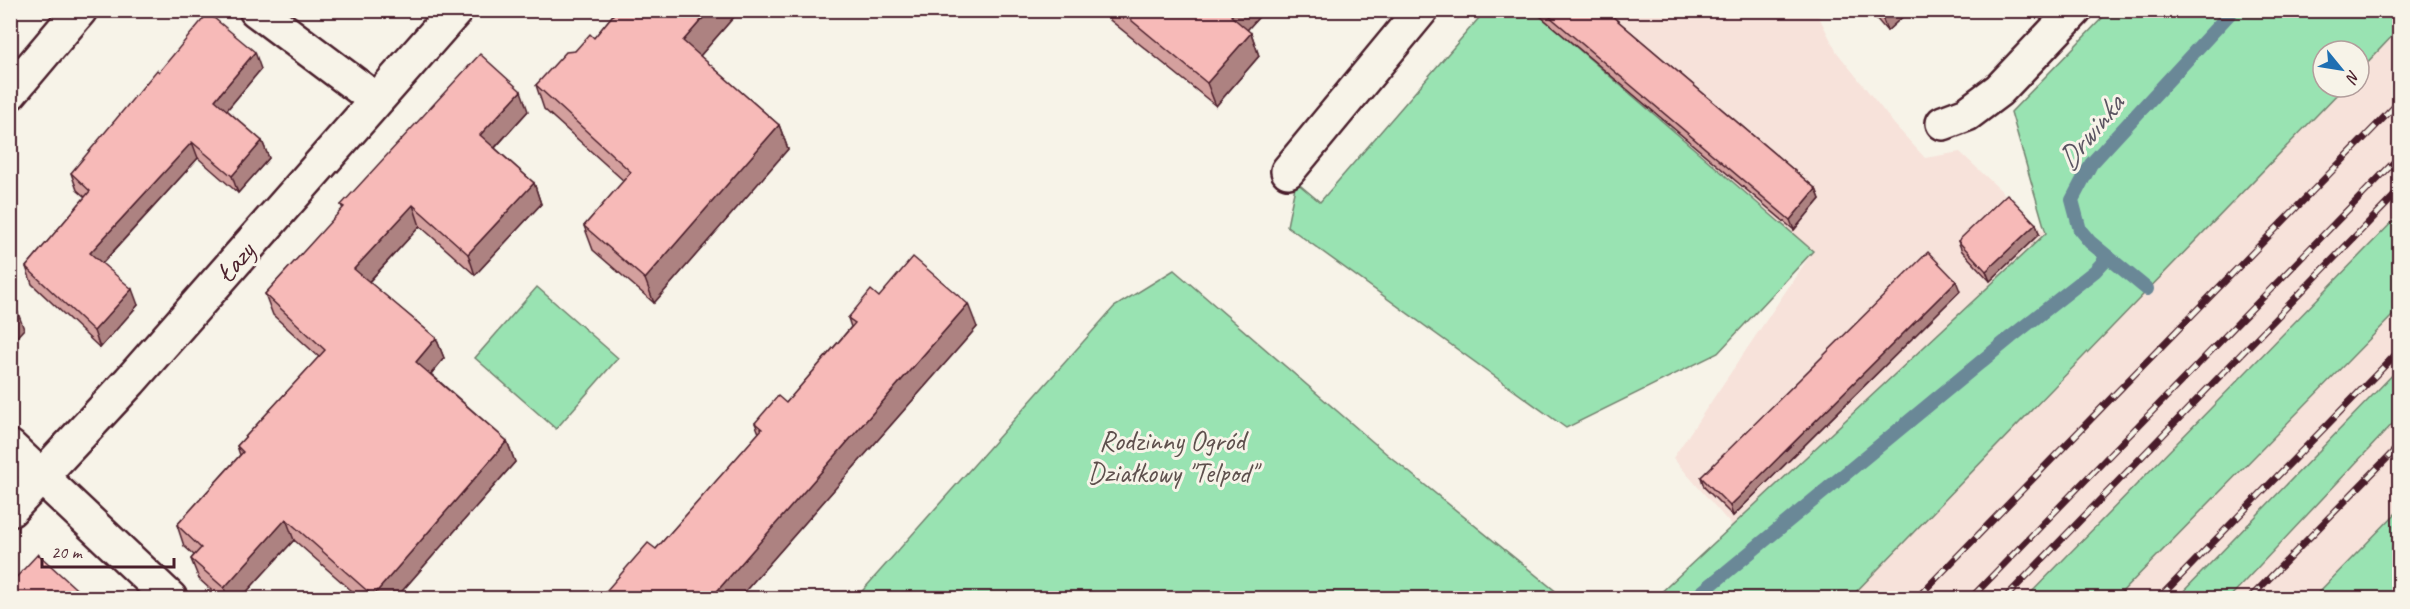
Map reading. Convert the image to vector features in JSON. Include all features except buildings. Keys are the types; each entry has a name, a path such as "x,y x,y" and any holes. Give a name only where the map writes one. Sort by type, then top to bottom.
{"street":[{"path":"10,93 80,10"},
{"path":"256,10 376,100"},
{"name":"Łazy","path":"10,510 130,381 456,10"},
{"path":"1288,171 1420,10"},
{"path":"1943,123 1967,114 1999,90 2075,10"},
{"path":"10,447 170,598"}],"shaded area":[{"path":"1533,11 1816,11 1836,51 1894,124 1925,158 1960,152 2046,233 1732,526 1673,458 1813,251"},
{"path":"2399,29 2399,598 1850,598 2332,99 2371,99 2371,58"}],"green space":[{"path":"1533,10 1813,251 1718,353 1566,428 1287,226 1296,182 1320,202 1485,11"},
{"path":"2110,10 2399,11 2399,29 2371,58 2371,39 2311,39 2311,99 2332,99 1850,598 1655,598 2046,233 2011,112"},
{"path":"2399,215 2399,309 2116,598 2026,598"},
{"name":"Rodzinny Ogród Działkowy \"Telpod\"","path":"1174,270 1388,455 1564,598 856,598 1114,307"},
{"path":"537,287 618,358 556,429 475,358"},
{"path":"2399,368 2399,417 2229,598 2177,598"},
{"path":"2399,510 2399,598 2313,598"}],"waterway":[{"name":"Drwinka","path":"2147,289 2090,242 2080,230 2072,200 2091,164 2233,10"},
{"path":"1695,598 2011,337 2095,271 2107,258"}],"railway":[{"path":"1917,598 2400,101"},
{"path":"1971,598 2400,156"},
{"path":"2005,598 2400,190"},
{"path":"2159,598 2400,350"},
{"path":"2250,598 2400,445"}]}
